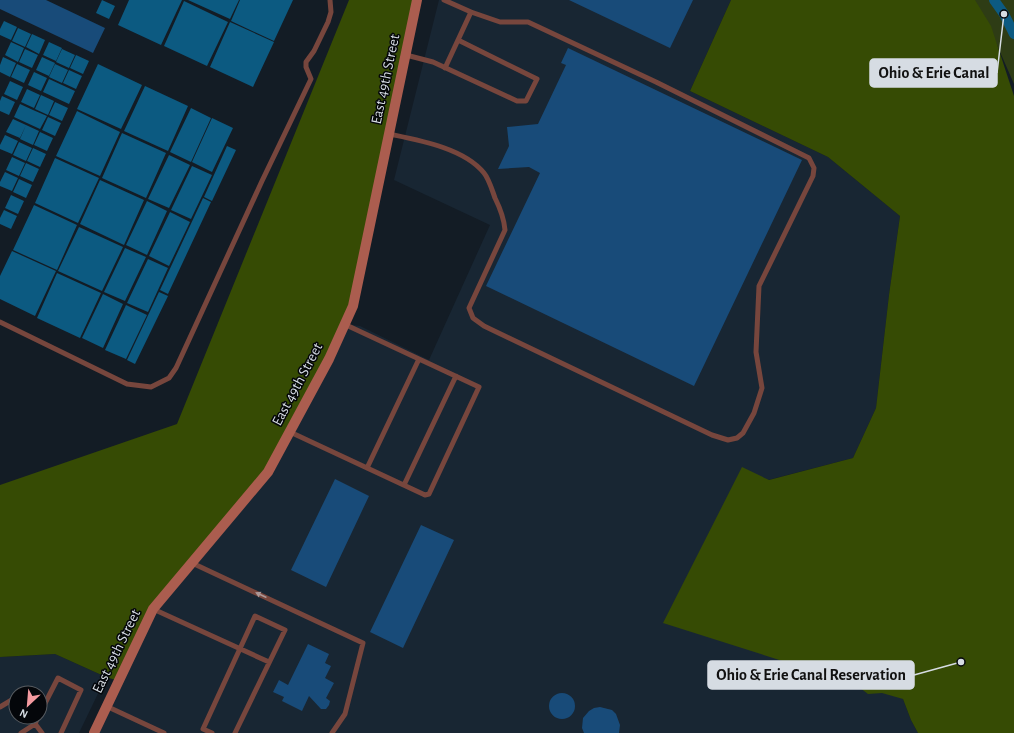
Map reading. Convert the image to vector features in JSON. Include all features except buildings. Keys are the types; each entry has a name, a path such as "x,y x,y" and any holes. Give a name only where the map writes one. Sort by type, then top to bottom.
{"street":[{"name":"East 49th Street","path":"94,733 153,609 268,472 329,359 353,306 417,0"}],"lane":[{"path":"0,322 127,384 151,387 169,378 176,368 262,181 311,79 306,67 306,62 314,51 328,22 331,12 330,0"},
{"path":"389,134 442,148 475,164 484,174 494,194 504,219 505,230 469,308 473,318 484,326 712,435 728,440 737,438 743,433 754,413 762,388 756,352 759,286 813,176 814,168 809,158 656,82 528,22 500,22 471,12 444,0"},
{"path":"445,68 471,12"},
{"path":"406,55 433,62 517,101 526,102 536,79 458,40"},
{"path":"290,432 425,495 429,494 433,487 479,389 478,386 344,324"},
{"path":"367,468 418,359"},
{"path":"404,485 456,376"},
{"path":"192,562 363,643 345,714 332,733"},
{"path":"153,609 269,662"},
{"path":"212,733 203,729 255,616 285,630 235,733"},
{"path":"48,697 58,678 81,690 61,733"},
{"path":"106,706 164,733"},
{"path":"21,733 33,725"},
{"path":"36,725 42,733"}],"shaded area":[{"path":"439,0 731,0 690,91 828,157 900,216 876,408 853,458 768,480 886,692 903,699 918,733 94,733 153,609 344,324 360,326 429,360 490,225 394,180"},
{"path":"55,654 106,677 79,733 0,733 0,657"}],"green space":[{"path":"349,0 417,0 353,306 268,472 153,609 119,681 106,677 55,654 0,657 0,485 177,424"},
{"path":"731,0 975,0 991,26 1014,96 1014,733 918,733 903,699 882,693 868,694 855,684 663,623 742,467 769,480 853,458 876,408 900,216 828,157 690,91"},
{"path":"973,0 1014,0 1014,84 987,22"}],"water":[{"path":"102,0 115,6 109,19 96,13"},
{"path":"129,0 182,0 161,45 118,25"},
{"path":"188,0 239,0 230,19"},
{"path":"240,0 293,0 274,41 231,21"},
{"path":"184,1 228,22 207,66 164,46"},
{"path":"4,21 17,27 11,40 0,35 0,29"},
{"path":"230,22 274,42 253,87 210,67"},
{"path":"18,28 31,34 25,47 12,41"},
{"path":"32,34 45,40 39,54 26,47"},
{"path":"11,42 24,48 18,62 5,55"},
{"path":"49,42 62,48 56,61 43,55"},
{"path":"25,49 38,55 32,68 19,62"},
{"path":"62,49 75,55 69,68 56,62"},
{"path":"76,55 89,61 83,74 70,68"},
{"path":"3,57 16,63 10,77 0,72 0,65"},
{"path":"42,57 55,63 49,76 36,70"},
{"path":"17,64 30,70 24,83 11,77"},
{"path":"55,64 68,70 62,83 49,77"},
{"path":"98,64 142,85 121,129 77,109"},
{"path":"69,70 82,76 76,89 63,83"},
{"path":"34,72 47,78 41,91 28,85"},
{"path":"49,79 62,85 56,98 43,92"},
{"path":"10,81 23,87 17,100 4,94"},
{"path":"62,85 75,91 69,104 56,98"},
{"path":"145,86 188,106 168,151 124,131"},
{"path":"27,89 40,95 34,108 21,102"},
{"path":"41,95 54,101 48,115 35,109"},
{"path":"2,96 15,102 9,115 0,111 0,101"},
{"path":"55,102 68,108 62,121 49,115"},
{"path":"20,104 33,110 27,123 14,117"},
{"path":"191,108 211,118 191,162 170,152"},
{"path":"33,110 47,116 40,129 27,123"},
{"path":"77,111 120,132 100,176 56,156"},
{"path":"48,117 61,123 55,136 42,130"},
{"path":"212,118 233,128 212,172 192,162"},
{"path":"13,119 26,125 20,138 6,132"},
{"path":"26,125 39,131 33,145 20,139"},
{"path":"40,132 53,138 47,151 34,145"},
{"path":"122,133 166,153 146,198 102,178"},
{"path":"5,135 18,141 12,154 0,149 0,145"},
{"path":"19,142 32,148 26,161 13,155"},
{"path":"227,146 236,150 212,201 204,197"},
{"path":"33,148 46,154 40,167 27,161"},
{"path":"169,155 190,165 169,208 148,199"},
{"path":"12,157 25,163 19,176 6,170"},
{"path":"55,158 99,178 78,223 35,203"},
{"path":"26,163 39,169 33,182 20,176"},
{"path":"192,166 212,175 191,219 171,210"},
{"path":"5,172 18,178 12,191 0,186 0,182"},
{"path":"19,179 32,185 26,198 13,192"},
{"path":"100,180 144,200 124,245 80,224"},
{"path":"11,195 24,201 18,214 5,208"},
{"path":"203,198 211,202 168,294 160,290"},
{"path":"147,201 167,211 147,255 126,245"},
{"path":"34,205 77,225 57,270 13,250"},
{"path":"4,210 17,216 11,229 0,224 0,218"},
{"path":"170,212 190,222 169,266 149,256"},
{"path":"79,227 123,247 102,291 58,271"},
{"path":"125,248 146,257 125,301 104,292"},
{"path":"12,251 56,271 35,316 0,299 0,276"},
{"path":"148,259 168,268 148,312 127,303"},
{"path":"57,273 101,293 80,338 37,318"},
{"path":"159,292 168,296 135,364 127,360"},
{"path":"103,294 123,304 103,348 82,338"},
{"path":"126,305 147,315 126,359 105,350"}],"waterway":[{"path":"994,0 1004,14 1014,34"}],"place":[{"name":"Ohio & Erie Canal","path":"1004,14"},
{"name":"Ohio & Erie Canal Reservation","path":"961,662"}]}
